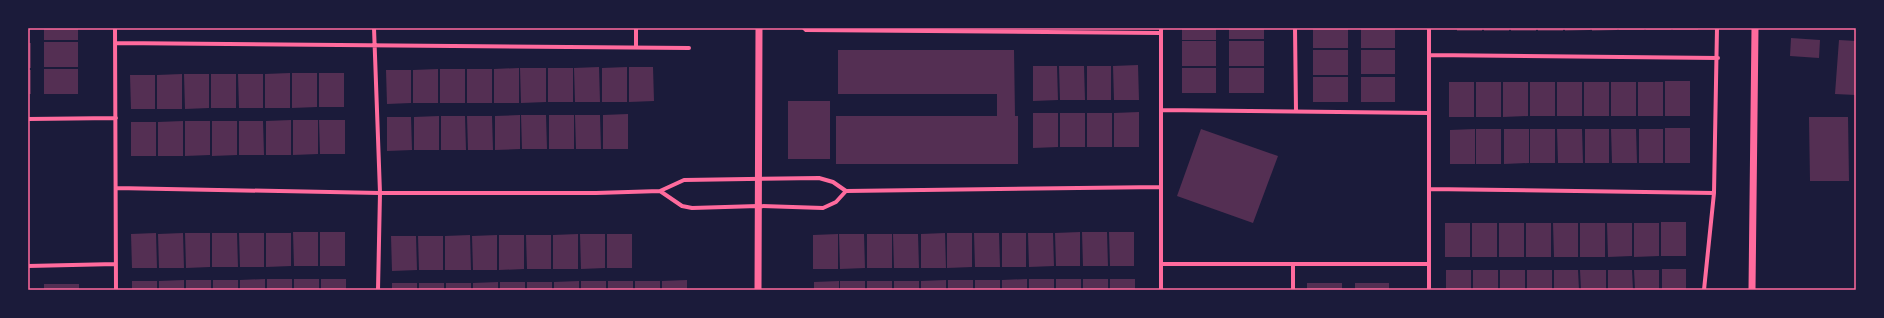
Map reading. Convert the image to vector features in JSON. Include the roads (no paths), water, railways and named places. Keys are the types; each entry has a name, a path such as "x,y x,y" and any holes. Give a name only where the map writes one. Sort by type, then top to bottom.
{"street":[{"path":"115,28 116,290"},
{"path":"374,28 380,193 378,290"},
{"path":"636,28 636,47"},
{"path":"758,290 759,28"},
{"path":"804,28 806,30 1161,30 1161,290"},
{"path":"1295,28 1296,111"},
{"path":"1429,28 1429,290"},
{"path":"1704,290 1714,193 1718,58 1717,28"},
{"path":"1752,290 1755,28"},
{"path":"115,43 689,48"},
{"path":"1429,55 1718,58"},
{"path":"1161,110 1429,113"},
{"path":"28,119 116,118"},
{"path":"116,188 380,193 660,191 684,180 729,180 758,178 819,178 833,182 846,191 1161,186"},
{"path":"1429,189 1714,193"},
{"path":"660,191 682,206 692,208 758,206 823,208 836,202 846,191"},
{"path":"28,266 116,264"},
{"path":"1161,264 1429,264"},
{"path":"1293,264 1293,290"}]}
